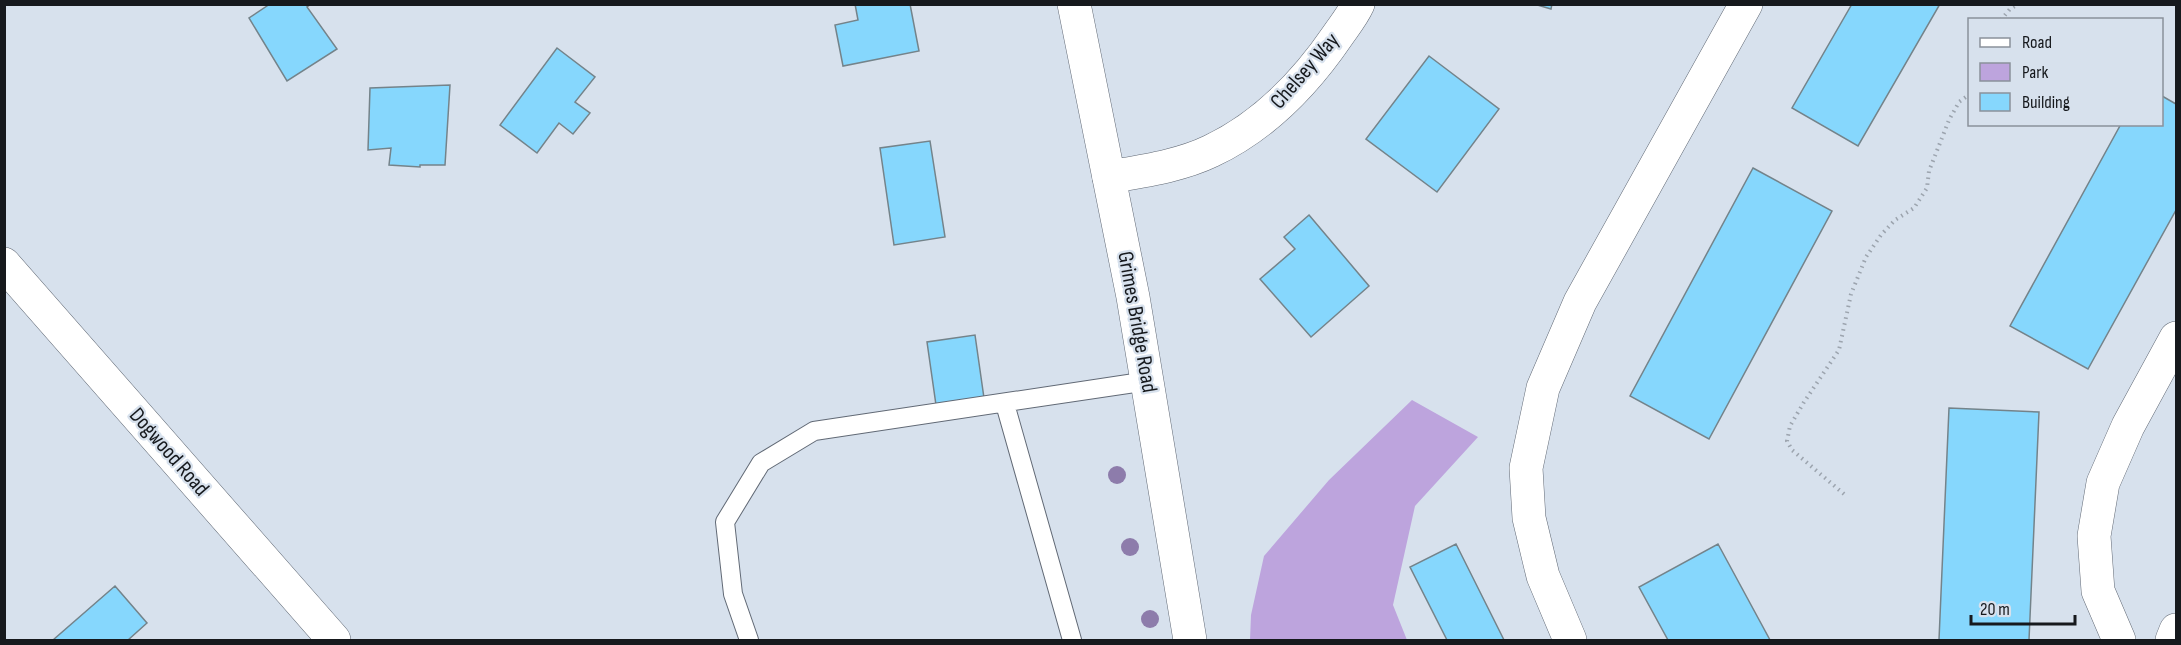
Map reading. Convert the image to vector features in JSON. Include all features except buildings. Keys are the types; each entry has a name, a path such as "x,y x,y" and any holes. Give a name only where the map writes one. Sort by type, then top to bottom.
{"street":[{"name":"Grimes Bridge Road","path":"1074,4 1134,297 1190,640"},
{"name":"Chelsey Way","path":"1109,177 1162,168 1211,152 1252,128 1290,95 1325,54 1358,4"},
{"path":"1570,640 1543,576 1529,518 1526,468 1543,388 1580,302 1746,4"},
{"name":"Dogwood Road","path":"4,264 334,640"},
{"path":"2119,640 2098,591 2094,536 2103,483 2128,426 2175,342"},
{"path":"2172,640 2176,630"}],"lane":[{"path":"749,640 733,594 725,522 761,463 814,431 1148,381"},
{"path":"1005,404 1072,640"}],"path":[{"path":"2003,18 2018,4"},
{"path":"1844,494 1792,450 1787,441 1790,426 1839,351 1851,294 1866,257 1895,220 1914,208 1927,188 1929,171 1949,120 1959,102 1968,95"}],"green space":[{"path":"1412,400 1478,437 1415,506 1393,605 1407,640 1250,640 1251,615 1264,556 1329,480"}]}
